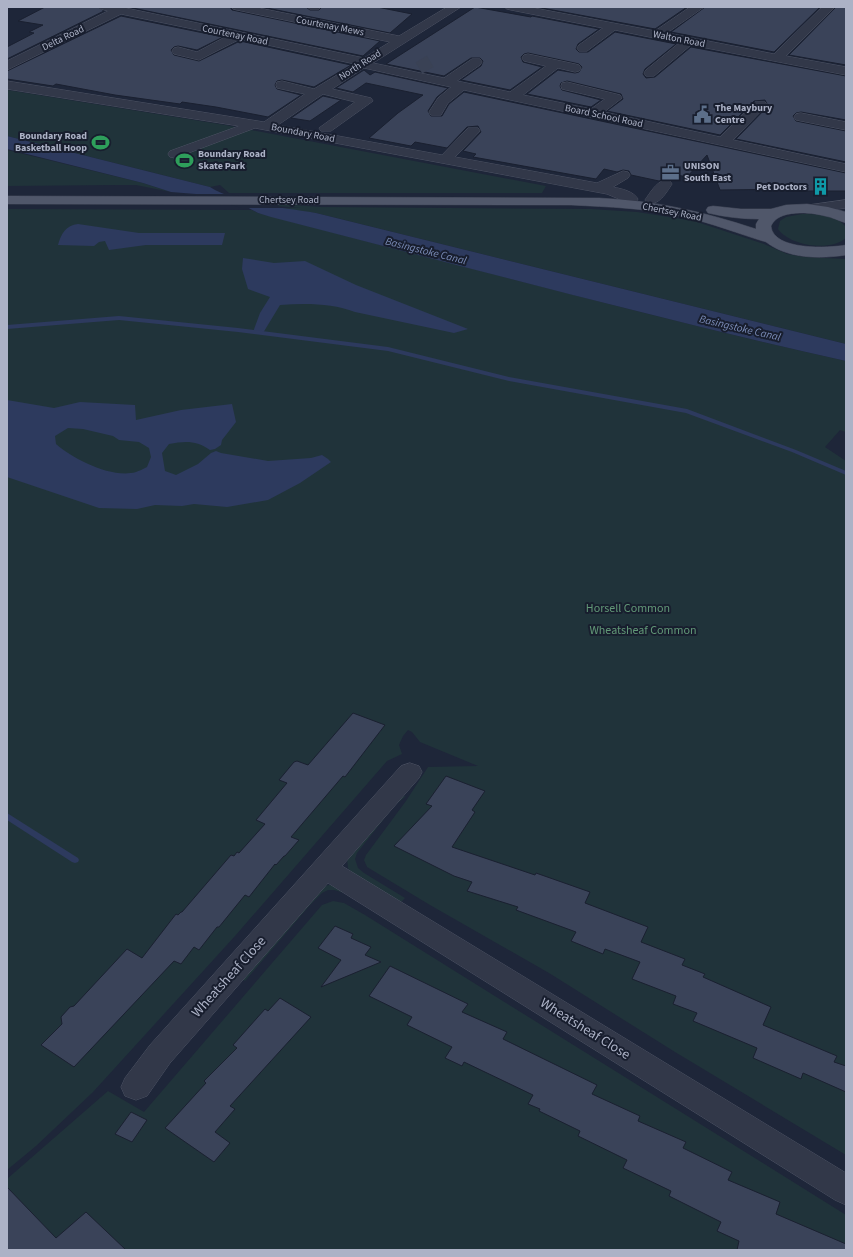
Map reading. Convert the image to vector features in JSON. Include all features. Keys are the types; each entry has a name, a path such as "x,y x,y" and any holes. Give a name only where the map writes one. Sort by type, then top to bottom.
{"main road":[{"name":"Chertsey Road","path":"7,200 207,201 631,199 652,200 730,213 774,214 792,209 808,209 832,213 846,218"},
{"name":"Chertsey Road","path":"612,200 684,212 771,239 780,244 806,252 834,252 846,250"},
{"path":"771,239 765,233 763,227 765,221 774,214"}],"street":[{"name":"Courtenay Road","path":"105,7 183,27 237,36 363,63"},
{"path":"149,13 162,7"},
{"name":"Courtenay Mews","path":"237,7 400,40"},
{"name":"North Road","path":"267,126 363,63 455,7"},
{"name":"Walton Road","path":"511,7 688,41 749,56 777,58 846,71"},
{"path":"676,7 696,9"},
{"path":"777,58 829,7"},
{"path":"651,35 696,9"},
{"name":"Delta Road","path":"7,66 119,10"},
{"path":"583,48 613,26"},
{"path":"178,52 204,57 237,36"},
{"path":"650,73 688,41"},
{"path":"528,58 575,68"},
{"path":"447,82 476,62"},
{"name":"Board School Road","path":"363,63 416,72 447,82 846,168"},
{"path":"512,96 556,64"},
{"name":"Boundary Road","path":"7,85 267,126 620,193 631,199"},
{"path":"282,85 366,101 326,128"},
{"path":"436,112 443,101 462,85"},
{"path":"567,86 615,98 593,114"},
{"path":"723,142 760,105"},
{"path":"801,117 846,126"},
{"path":"175,154 253,124"},
{"path":"444,160 478,132 458,127"},
{"path":"598,189 623,175"},
{"path":"652,200 665,184"},
{"name":"Boundary Road","path":"598,189 612,200"},
{"path":"808,209 846,204"},
{"name":"Wheatsheaf Close","path":"136,1087 160,1054 410,772"},
{"name":"Wheatsheaf Close","path":"325,868 846,1190"}],"green space":[{"path":"7,90 225,125 546,186 542,193 229,193 220,185 210,187 7,136"},
{"path":"7,150 143,183 171,192 136,185 7,186"},
{"path":"280,204 321,207 591,209 637,212 694,221 764,244 787,254 804,257 846,259 846,344 316,213 276,208"},
{"name":"Horsell Common","path":"7,209 252,210 258,213 625,308 846,361 846,432 840,430 825,447 846,461 846,1155 675,1052 549,973 367,867 364,860 366,855 406,801 428,767 478,766 420,742 412,732 408,730 403,736 399,745 402,754 387,761 235,936 93,1092 36,1146 7,1170"},
{"path":"802,214 819,215 837,220 846,227 846,238 830,245 810,245 791,240 778,229 780,221 786,217"},
{"path":"406,796 394,806 357,853 355,859 358,868 364,873 405,898 400,903 352,873 348,868 347,858 401,797"},
{"path":"337,885 348,894 334,890 328,890 322,893 245,981 239,977 322,887"},
{"path":"333,901 344,903 365,915 846,1215 846,1250 7,1250 7,1179 108,1091 144,1112 322,905"}],"water":[{"name":"Basingstoke Canal","path":"7,136 210,187 234,198 248,202 316,213 846,344 846,361 486,273 271,217 258,213 245,206 196,194 171,192 143,183 7,149"},
{"path":"78,224 139,233 225,233 222,245 146,245 109,250 105,241 99,242 94,246 58,245 67,228"},
{"path":"243,258 274,263 305,261 356,285 468,329 454,333 328,305 299,304 280,305 263,333 253,332 260,313 270,297 248,289 242,269"},
{"path":"7,400 54,408 80,402 135,405 136,420 181,410 232,404 236,422 222,440 221,445 215,449 210,450 200,444 190,442 169,444 162,453 165,471 176,475 198,464 211,453 216,451 268,461 311,458 322,455 331,462 300,483 268,500 227,507 194,504 182,506 155,505 137,509 99,508 7,477","holes":["68,428 83,429 113,436 119,440 139,442 149,448 151,457 147,467 136,472 116,473 82,461 72,456 56,444 55,436"]}],"pier":[{"path":"176,194 231,194 277,206 301,208 242,208 196,196"}],"building":[{"path":"45,7 98,7 104,11 7,59 7,47 34,33 29,32 43,25 18,21"},
{"path":"128,7 230,7 232,10 380,41 363,56"},
{"path":"262,7 306,7 310,10 319,10 322,7 377,7 412,14 390,33"},
{"path":"475,7 599,29 578,44 576,49 579,52 588,52 615,32 676,44 645,69 643,74 646,78 655,77 691,47 846,76 846,120 801,112 796,113 793,116 796,121 846,131 846,162 736,139 768,106 765,100 754,101 720,135 607,111 623,99 621,94 567,81 561,83 560,86 562,90 601,100 591,107 527,94 558,70 575,73 579,72 582,67 579,64 528,53 521,57 523,62 542,67 510,90 461,80 481,66 483,61 480,58 471,58 444,76 386,64"},
{"path":"687,7 655,29 542,8"},
{"path":"705,7 820,7 774,52 671,32"},
{"path":"836,7 846,7 846,65 789,55"},
{"path":"121,16 223,37 197,50 178,46 171,50 174,55 199,61 240,41 351,65 314,87 282,80 277,81 275,85 277,89 301,95 268,117 182,102 180,104 115,95 56,84 53,86 7,79 7,71"},
{"path":"364,70 370,75 375,72 448,88 437,97 428,111 431,116 442,116 449,104 464,92 846,173 846,191 797,191 796,189 720,190 707,155 687,177 677,175 672,181 665,179 659,181 631,175 629,171 623,170 617,172 604,169 596,179 473,157 476,154 463,151 481,132 478,126 467,127 447,148 415,142 411,146 369,138 398,113 423,95 366,83 353,92 336,88"},
{"path":"323,96 341,100 310,121 291,118"},
{"path":"353,713 385,725 345,777 343,776 291,837 299,840 276,865 275,864 249,897 245,895 199,950 194,947 181,964 174,961 74,1067 41,1045 62,1024 61,1017 70,1007 74,1006 127,949 142,958 176,914 178,915 182,912 231,855 234,856 237,852 239,853 265,824 256,820 287,783 279,780 294,762 297,761 308,765"},
{"path":"446,776 485,791 472,810 475,812 452,847 535,875 536,873 590,892 585,903 648,927 641,942 685,959 682,965 705,974 703,977 771,1007 763,1025 837,1056 834,1062 846,1066 846,1092 803,1073 801,1079 753,1058 757,1048 693,1021 697,1013 673,1004 676,996 632,979 640,962 605,949 603,954 571,941 576,932 516,910 518,907 467,891 472,882 454,876 394,846 432,806 426,804"},
{"path":"335,926 353,934 351,938 371,947 365,955 381,962 321,987 341,960 318,948"},
{"path":"390,966 468,1004 462,1012 507,1032 503,1039 597,1085 592,1094 640,1116 638,1121 686,1142 683,1148 732,1172 728,1180 780,1202 776,1214 846,1244 846,1250 737,1250 739,1241 717,1231 721,1222 669,1196 671,1191 623,1168 627,1160 578,1136 580,1131 528,1104 533,1095 464,1062 462,1066 445,1058 452,1047 407,1025 412,1017 369,996"},
{"path":"280,998 311,1017 230,1106 235,1109 215,1132 230,1143 214,1162 165,1128 206,1083 204,1081 237,1048 233,1045 265,1009 268,1011"},
{"path":"131,1112 147,1120 132,1142 115,1134"},
{"path":"7,1187 56,1238 86,1212 126,1250 7,1250"}],"waterway":[{"path":"7,327 119,318 238,330 388,349 509,379 687,411 794,451 846,473"},
{"path":"7,816 75,860"}],"tunnel":[{"path":"419,68 431,61"}],"place":[{"name":"The Maybury Centre","path":"702,114"},
{"name":"Boundary Road Basketball Hoop","path":"100,142"},
{"name":"Boundary Road Skate Park","path":"185,160"},
{"name":"UNISON South East","path":"671,172"},
{"name":"Pet Doctors","path":"820,187"}],"park label":[{"name":"Wheatsheaf Common","path":"643,630"}]}
